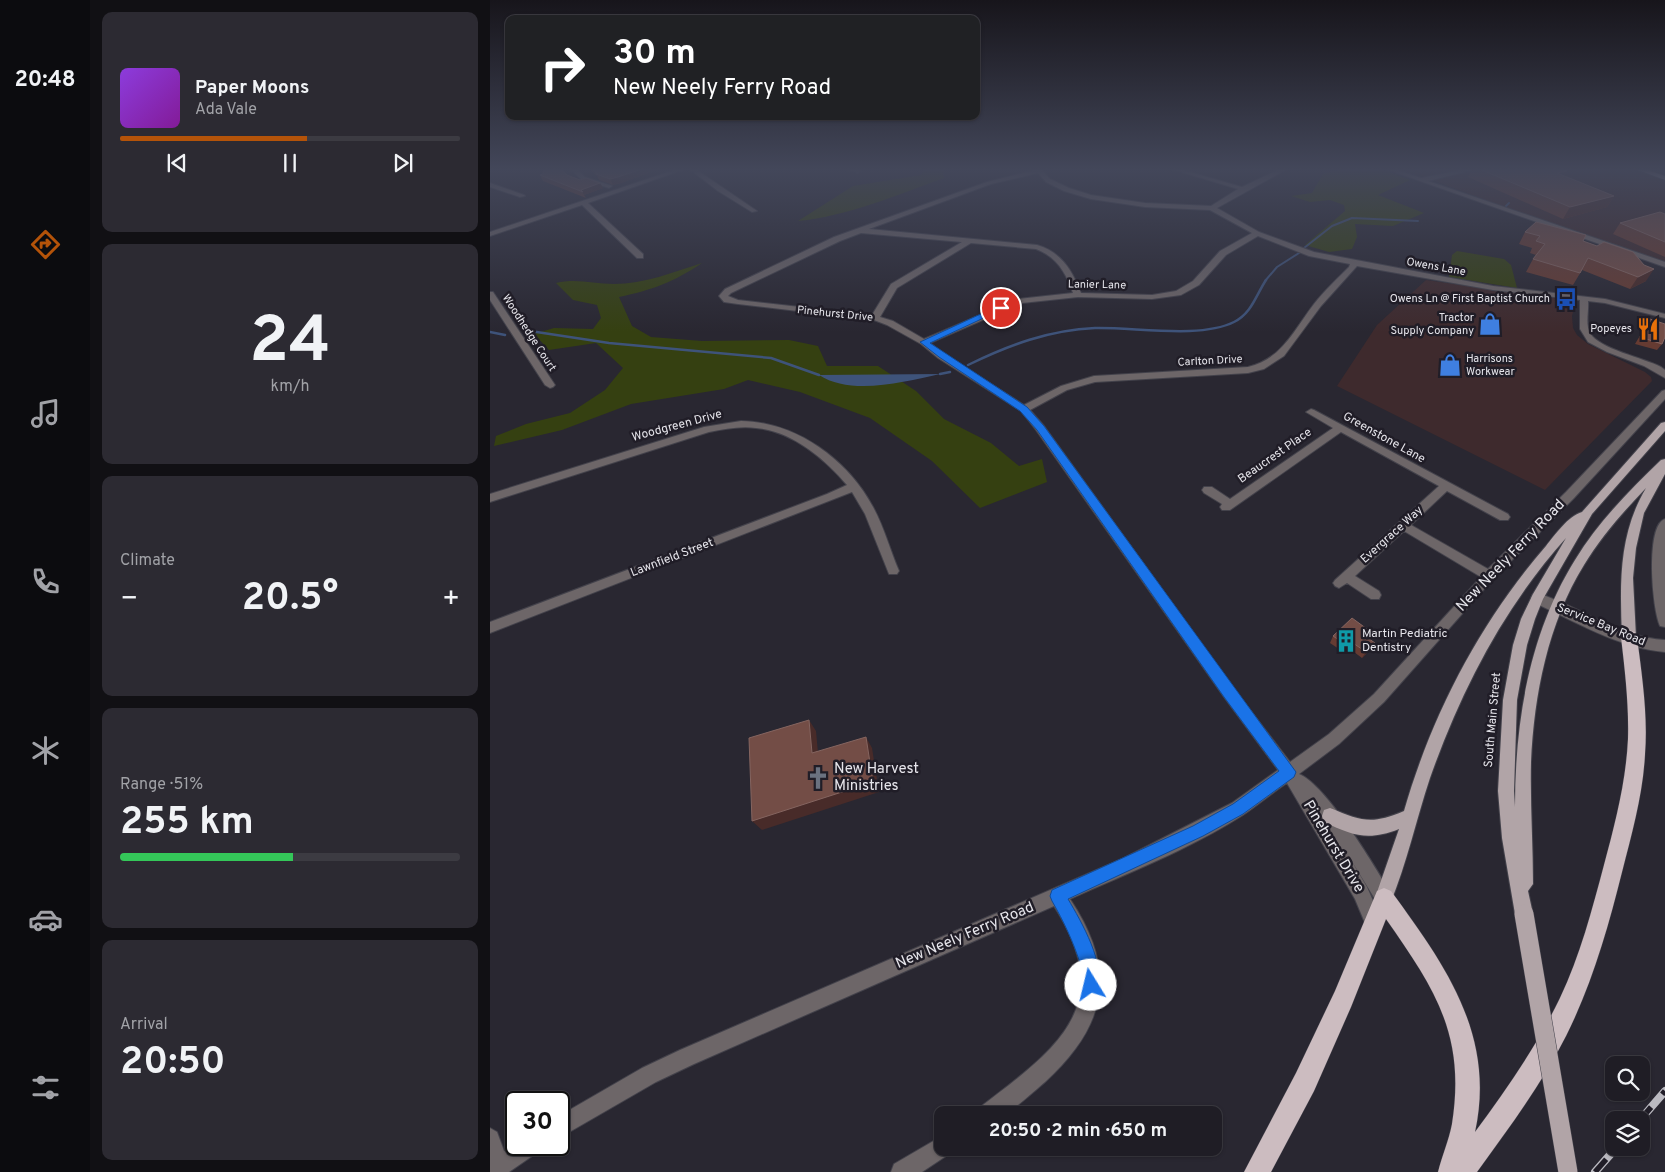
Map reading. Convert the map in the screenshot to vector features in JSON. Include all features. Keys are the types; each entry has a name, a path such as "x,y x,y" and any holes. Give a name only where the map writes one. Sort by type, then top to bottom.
{"highway":[{"path":"1461,1172 1515,1098 1546,1047 1568,1007 1595,932 1631,795 1636,754 1634,674 1628,637"},
{"path":"1257,1172 1305,1082 1343,999 1384,898"},
{"path":"1384,898 1433,969 1455,1010 1466,1043 1468,1080 1464,1125 1451,1172"}],"main road":[{"name":"South Main Street","path":"1568,1172 1510,838 1506,791 1510,700 1520,645 1537,598 1588,511 1665,425"},
{"name":"South Main Street","path":"1524,914 1523,784 1525,744 1532,689 1546,640 1578,564 1628,498 1665,463"},
{"path":"1628,637 1628,556 1644,500 1665,463"},
{"path":"1384,898 1422,780 1449,708 1481,645 1515,594 1546,553 1564,531 1588,511"},
{"path":"1330,816 1345,824 1374,830 1411,816"}],"street":[{"path":"490,234 523,223"},
{"path":"605,223 640,256"},
{"name":"Pinehurst Drive","path":"881,223 822,246 728,291 723,296 727,300 738,302 875,318 890,322 924,342 941,356 1024,409 1058,451 1229,693 1289,772 1361,893 1374,924"},
{"name":"Owens Lane","path":"1236,223 1257,233 1312,254 1493,288 1627,305 1665,316"},
{"path":"1544,223 1665,265"},
{"path":"858,231 1028,245 1057,257 1066,266 1078,295"},
{"name":"Lanier Lane","path":"924,342 1012,304 1034,299 1078,295 1152,297 1178,293 1196,283 1224,253 1257,233"},
{"path":"875,318 894,286 971,240"},
{"name":"Carlton Drive","path":"1024,409 1064,388 1094,379 1248,370 1267,366 1286,349 1318,304 1353,268 1354,263"},
{"name":"Woodhedge Court","path":"490,294 550,385"},
{"path":"1583,298 1586,306 1585,331 1591,340 1648,364 1665,375"},
{"name":"New Neely Ferry Road","path":"570,1122 649,1075 687,1057 1058,896 1198,831 1238,809 1334,739 1379,698 1489,576 1570,495 1665,394"},
{"name":"Greenstone Lane","path":"1311,412 1504,517"},
{"name":"Woodgreen Drive","path":"490,498 680,436 719,427 749,424 771,426 793,434 838,467 854,486 867,507 893,570"},
{"name":"Beaucrest Place","path":"1208,490 1228,506 1340,428"},
{"name":"Lawnfield Street","path":"490,628 831,497 854,486"},
{"name":"Evergrace Way","path":"1375,595 1342,580 1445,486"},
{"path":"1665,523 1657,567 1659,596 1665,622"},
{"path":"1402,525 1489,576"},
{"name":"Service Bay Road","path":"1537,598 1628,637 1653,646 1665,646"},
{"name":"Pinehurst Drive","path":"1289,772 1318,800 1362,860 1384,898"},
{"path":"997,1106 1042,1071 1068,1046 1077,1034 1088,1012 1091,990 1090,968 1076,925 1058,896"},
{"path":"490,1139 494,1169 514,1156"},
{"path":"902,1172 934,1152"}],"shaded area":[{"path":"1546,223 1665,223 1665,267"},
{"path":"1426,280 1569,300 1575,304 1572,316 1573,328 1577,335 1588,344 1645,372 1651,377 1652,381 1545,490 1337,386 1377,325"}],"green space":[{"path":"1331,223 1401,223 1393,226 1355,224 1357,237 1352,249 1329,252 1305,245"},
{"path":"1457,251 1504,259 1511,265 1517,288 1449,277 1452,255"},
{"path":"702,263 662,284 619,297 632,326 651,337 702,341 789,340 818,346 827,366 878,366 916,391 944,419 991,443 1019,466 1042,459 1047,482 980,508 932,461 870,418 800,392 748,380 724,389 631,404 562,430 494,446 496,436 526,424 570,413 605,390 623,368 596,343 549,350 534,334 554,328 593,329 601,318 597,305 573,300 556,283 571,281 614,284 636,282 659,277"}],"water":[{"path":"940,374 894,383 862,386 846,385 819,375"}],"building":[{"path":"1535,223 1539,223 1586,235 1583,241 1597,246 1604,242 1633,252 1644,265 1654,269 1638,277 1588,258 1580,273 1533,259 1545,244 1536,241 1540,236 1525,232"},
{"path":"1620,223 1665,223 1665,242"},
{"path":"1650,319 1665,324 1665,337 1662,344 1640,337"},
{"path":"1352,618 1367,629 1362,634 1375,643 1366,652 1353,643 1349,647 1333,636"},
{"name":"New Harvest Ministries","path":"809,720 812,753 866,737 873,782 752,821 749,738"}],"waterway":[{"path":"1304,248 1332,226 1340,223"},
{"path":"1265,281 1277,267 1299,253"},
{"path":"968,365 1014,345 1045,335 1078,329 1111,328 1186,331 1220,327 1234,322 1245,314 1266,280"},
{"path":"530,331 609,343 771,358 819,375"},
{"path":"490,332 505,335"},
{"path":"940,374 950,372"}],"railway":[{"path":"1648,1111 1665,1091"},
{"path":"1595,1172 1609,1156"}],"place":[{"name":"Owens Ln @ First Baptist Church","path":"1566,299"},
{"name":"Tractor Supply Company","path":"1490,324"},
{"name":"Popeyes","path":"1648,329"},
{"name":"Harrisons Workwear","path":"1450,365"},
{"name":"Martin Pediatric Dentistry","path":"1346,641"},
{"name":"New Harvest Ministries","path":"818,778"}],"route":[{"path":"1001,308 924,342 941,356 1024,409 1086,490 1229,693 1289,772 1238,809 1198,831 1058,896 1080,935 1090,968 1091,985"}]}
